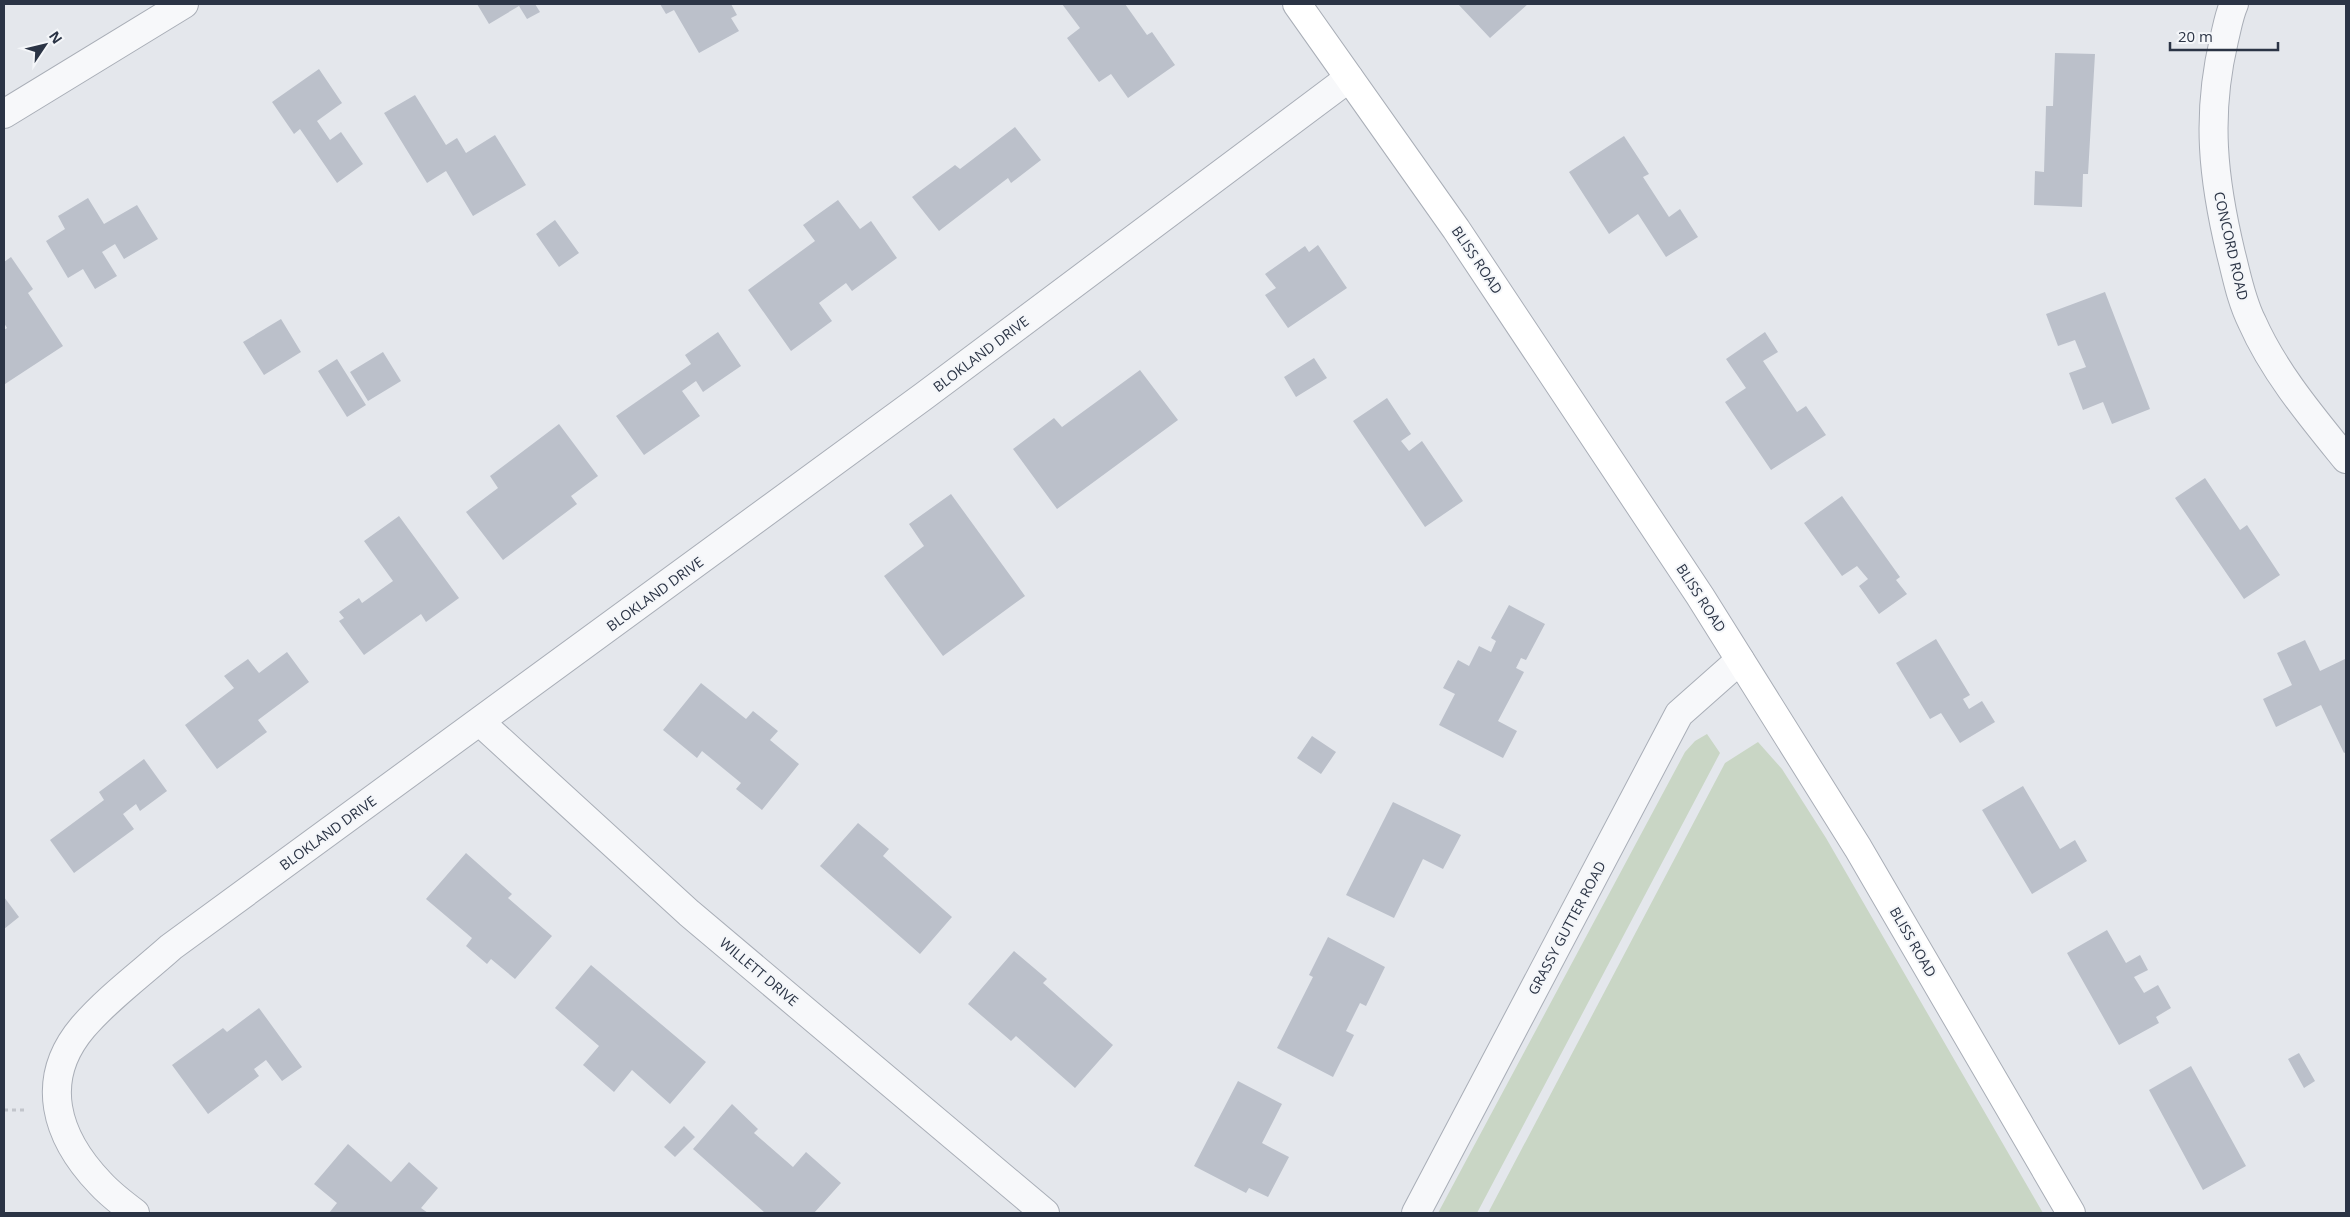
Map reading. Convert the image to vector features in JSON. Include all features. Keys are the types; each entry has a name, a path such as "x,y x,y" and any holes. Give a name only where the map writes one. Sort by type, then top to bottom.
{"main road":[{"name":"BLISS ROAD","path":"1297,4 1456,229 1690,580 1858,848 2070,1213"}],"street":[{"path":"4,114 184,4"},
{"name":"CONCORD ROAD","path":"2234,4 2217,70 2212,134 2219,204 2241,294 2251,322 2266,351 2303,404 2346,459"},
{"name":"BLOKLAND DRIVE","path":"135,1213 101,1185 81,1161 63,1130 58,1111 57,1080 66,1052 82,1028 97,1011 171,947 924,396 1349,78"},
{"name":"GRASSY GUTTER ROAD","path":"1416,1213 1679,714 1740,660"},
{"name":"WILLETT DRIVE","path":"480,722 689,913 1045,1213"}],"green space":[{"path":"1707,734 1720,753 1477,1213 1438,1213 1685,752 1695,741"},
{"path":"1758,742 1782,769 1826,838 2043,1213 1488,1213 1725,763"}],"building":[{"path":"477,4 535,4 540,12 527,19 519,6 489,24"},
{"path":"660,4 731,4 737,15 731,18 739,31 699,53 674,10 666,14"},
{"path":"1062,4 1125,4 1147,35 1152,32 1175,65 1128,98 1111,74 1099,82 1067,38 1080,28"},
{"path":"1458,4 1528,4 1490,38"},
{"path":"2055,53 2095,54 2088,174 2083,174 2082,207 2034,205 2035,171 2044,172 2046,106 2053,106"},
{"path":"319,69 342,103 317,121 330,140 341,132 363,164 337,183 300,129 294,134 272,102"},
{"path":"415,95 446,145 457,138 466,153 495,135 526,185 473,216 446,171 427,183 384,113"},
{"path":"1015,127 1041,160 1011,183 1008,178 939,231 912,197 955,165 960,169"},
{"path":"1624,136 1649,174 1643,177 1669,217 1680,209 1698,237 1666,257 1638,214 1609,234 1569,172"},
{"path":"88,198 104,224 137,205 158,239 124,259 115,244 102,252 117,276 95,289 83,269 68,278 46,241 65,229 58,216"},
{"path":"838,200 860,229 871,221 897,258 852,291 846,283 819,303 832,321 791,351 748,290 815,241 803,225"},
{"path":"555,220 579,253 559,267 536,234"},
{"path":"1318,245 1347,288 1288,328 1265,295 1276,288 1265,274 1305,246 1309,252"},
{"path":"11,257 33,289 28,293 63,346 5,384 4,330 7,328 4,323 4,262"},
{"path":"2105,292 2150,409 2112,424 2103,402 2083,410 2069,373 2086,367 2075,340 2058,346 2046,314"},
{"path":"281,319 301,352 264,375 243,342"},
{"path":"718,332 741,366 703,392 696,381 682,391 700,416 644,455 616,416 691,364 685,355"},
{"path":"1765,332 1778,352 1763,361 1797,412 1806,406 1826,435 1771,470 1725,402 1746,388 1726,359"},
{"path":"383,352 401,381 368,401 350,372"},
{"path":"1314,358 1327,378 1296,397 1284,377"},
{"path":"337,359 366,405 347,417 318,371"},
{"path":"1140,370 1178,420 1057,509 1013,449 1054,418 1062,427"},
{"path":"1387,398 1411,434 1401,441 1409,451 1422,441 1463,501 1425,527 1353,421"},
{"path":"559,424 598,476 571,496 577,504 503,560 466,512 498,488 490,476"},
{"path":"2205,478 2240,530 2247,525 2280,575 2244,599 2175,498"},
{"path":"951,494 1025,596 943,656 884,576 924,546 909,524"},
{"path":"1842,496 1900,577 1896,580 1907,594 1879,614 1859,586 1868,579 1857,566 1842,576 1804,523"},
{"path":"399,516 459,598 426,622 421,614 364,655 339,621 344,618 339,612 359,598 362,603 393,581 364,541"},
{"path":"1509,605 1545,624 1526,660 1521,658 1516,668 1524,672 1498,721 1517,731 1503,758 1439,725 1455,694 1443,688 1458,660 1469,666 1479,646 1491,652 1496,641 1491,638"},
{"path":"1936,639 1970,695 1963,699 1969,709 1982,701 1995,722 1960,743 1941,713 1930,719 1896,663"},
{"path":"2305,640 2320,671 2345,659 2346,661 2346,752 2344,753 2321,705 2276,727 2263,699 2292,685 2277,653"},
{"path":"287,652 309,682 258,720 267,732 217,769 185,725 234,688 224,676 248,659 259,673"},
{"path":"701,683 746,719 753,711 778,731 770,740 799,764 762,810 736,789 741,783 702,751 697,758 663,730"},
{"path":"1312,736 1336,752 1321,774 1297,758"},
{"path":"144,759 167,791 140,811 136,804 123,814 134,829 74,873 50,840 104,800 99,792"},
{"path":"2023,786 2060,849 2075,840 2087,861 2032,894 1982,810"},
{"path":"1393,802 1461,835 1443,869 1423,859 1394,918 1346,895"},
{"path":"858,823 889,849 883,856 952,917 920,954 820,866"},
{"path":"466,853 512,894 508,898 552,936 515,979 491,959 487,964 466,946 472,938 426,899"},
{"path":"4,897 19,917 4,929"},
{"path":"2107,930 2126,963 2140,955 2148,970 2134,977 2144,993 2158,985 2171,1008 2156,1017 2159,1023 2119,1045 2067,953"},
{"path":"1328,937 1385,967 1366,1006 1360,1003 1346,1031 1354,1035 1333,1077 1277,1048 1313,977 1309,975"},
{"path":"1014,951 1047,979 1043,983 1113,1045 1075,1088 1016,1036 1011,1041 968,1004"},
{"path":"591,965 706,1062 670,1104 632,1070 614,1092 583,1065 599,1046 555,1008"},
{"path":"259,1008 302,1067 282,1081 266,1060 254,1069 259,1076 208,1114 172,1065 223,1028 227,1032"},
{"path":"2299,1053 2315,1081 2304,1088 2288,1059"},
{"path":"2191,1066 2246,1166 2203,1190 2149,1090"},
{"path":"1238,1081 1282,1104 1262,1143 1289,1157 1268,1197 1249,1188 1246,1193 1194,1166"},
{"path":"732,1104 758,1129 754,1133 793,1167 806,1152 841,1183 814,1213 765,1213 693,1149"},
{"path":"684,1126 695,1137 675,1157 664,1147"},
{"path":"348,1144 391,1182 409,1162 438,1188 421,1208 428,1213 329,1213 337,1203 314,1184"}]}
